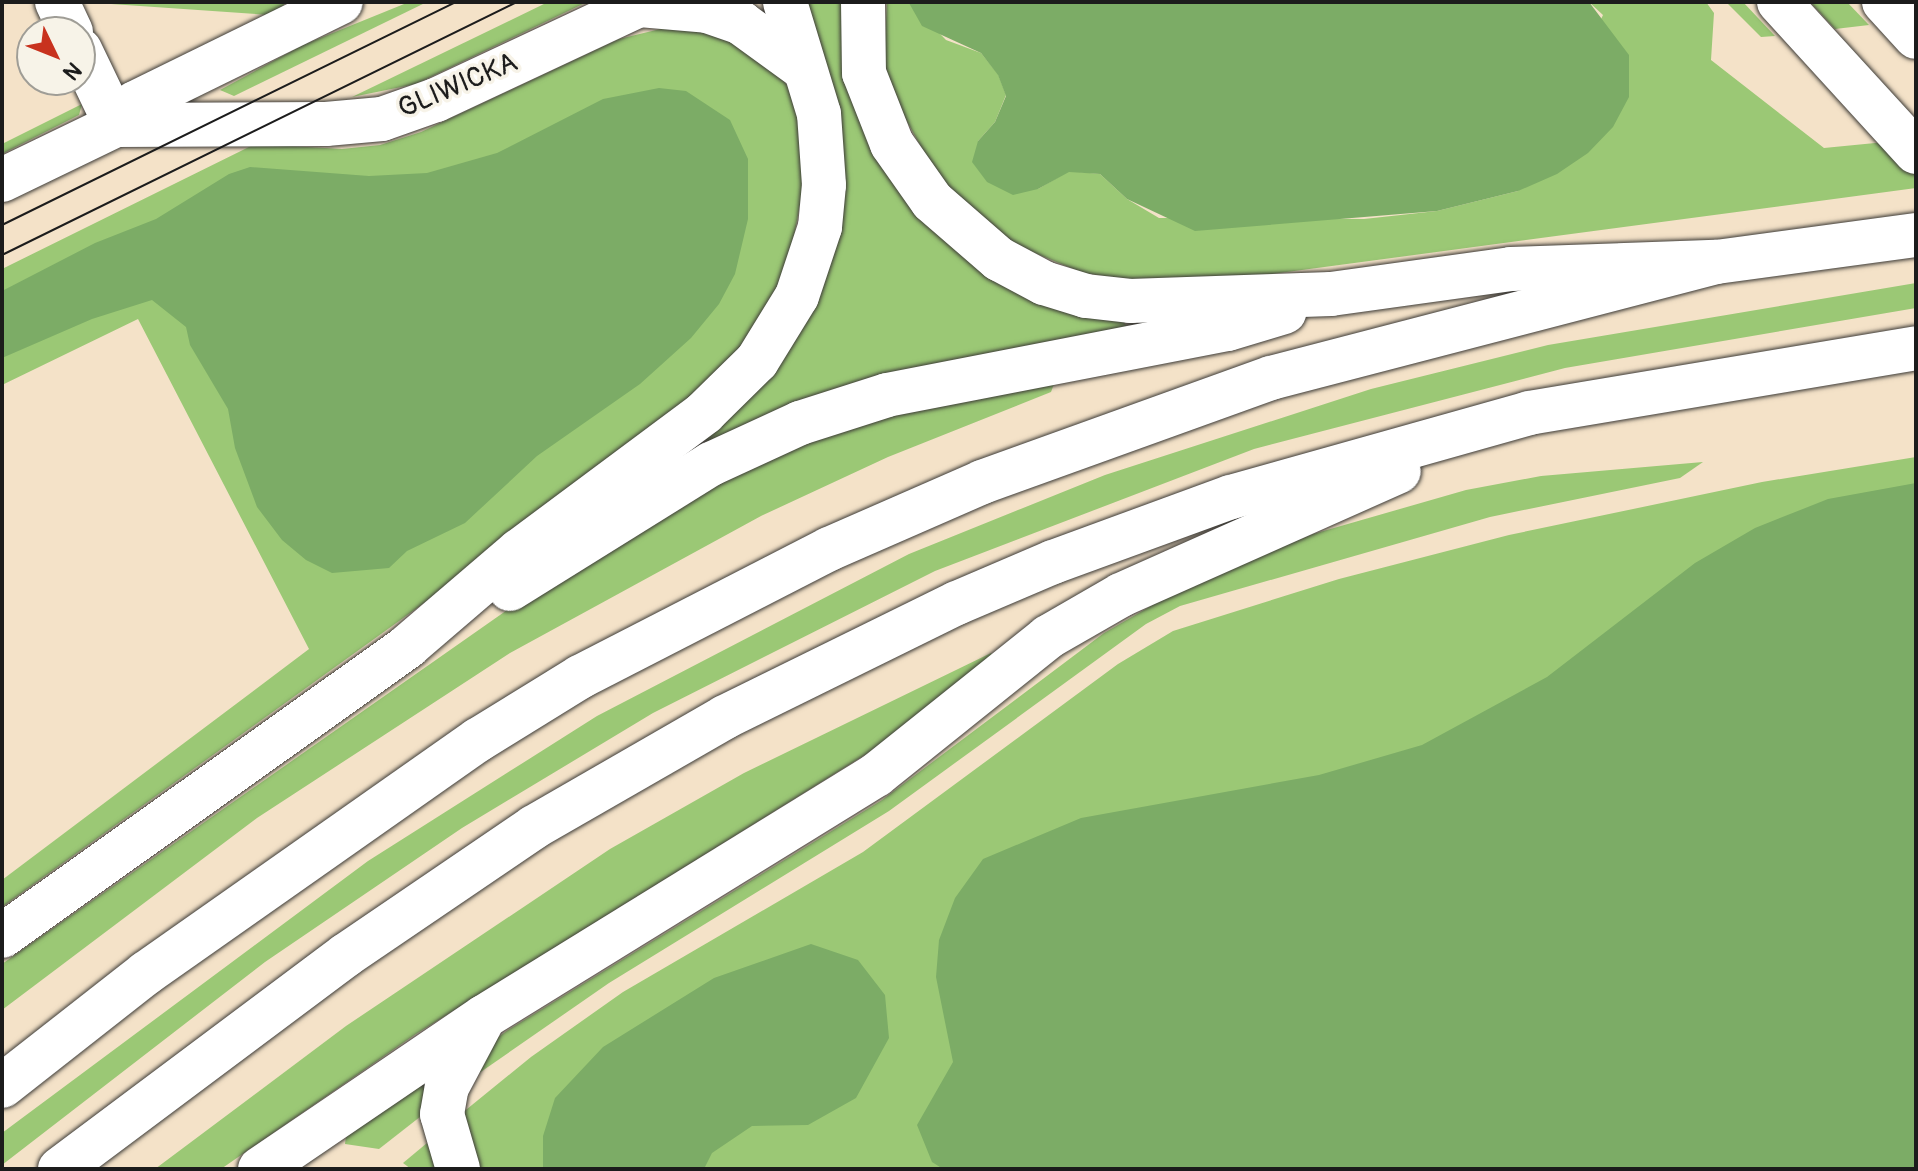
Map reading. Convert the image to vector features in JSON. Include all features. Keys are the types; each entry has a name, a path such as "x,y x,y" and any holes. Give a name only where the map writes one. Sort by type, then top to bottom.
{"main road":[{"name":"GLIWICKA","path":"2,180 116,125 135,103 341,2"},
{"path":"2,936 413,642 519,551 704,413 757,361 778,332 809,263 824,185 819,114 785,2"},
{"path":"863,2 864,73 892,144 932,201 999,259 1044,283 1086,296 1130,301 1331,294 1511,269 1716,262 1916,235"},
{"name":"GLIWICKA","path":"116,125 326,124 382,119 436,100 642,4"},
{"path":"642,4 707,11 741,23 773,41 803,68"},
{"path":"1793,17 1916,152"},
{"path":"96,83 116,125"},
{"path":"2,1086 146,973 478,740 594,670 829,549 982,482 1271,378 1716,262"},
{"path":"413,642 536,574 711,464 800,423 887,395 985,373 1228,329 1331,294"},
{"path":"60,1169 346,955 488,857 597,789 856,649 1053,562 1231,497 1529,413 1916,348"},
{"path":"260,1169 484,1017 876,775 1048,637 1109,602 1529,413"},
{"path":"458,1169 442,1114 458,1061 484,1017"}],"green space":[{"path":"108,2 284,3 283,16"},
{"path":"409,2 427,2 234,96 220,90 303,45"},
{"path":"548,2 587,2 416,84 352,97"},
{"path":"808,2 841,2 844,74 877,158 1123,321 1130,331 708,443 705,438 844,185 838,108"},
{"path":"887,2 909,2 946,40 981,53 998,74 1006,95 995,122 978,141 1038,189 1069,171 1100,174 1127,199 1159,218 1364,219 1437,211 1518,191 1603,15 1589,2 1706,2 1714,13 1711,60 1824,148 1916,139 1916,188 1227,280 1168,285 1083,273 1018,246 964,204 935,172 894,98 884,60"},
{"path":"1589,2 1629,55 1629,97 1613,127 1588,153 1557,174 1518,191 1437,211 1195,231 1127,199 1100,174 1069,172 1038,189 1013,195 987,182 972,162 978,141 995,122 1006,96 998,75 981,53 922,26 909,3"},
{"path":"1726,2 1743,2 1775,36 1761,37"},
{"path":"1810,2 1847,2 1869,25 1835,29"},
{"path":"685,23 719,30 775,69 788,87 804,140 802,194 791,252 780,283 738,351 685,402 474,567 2,907 2,880 309,649 138,319 2,385 2,269 255,144 342,149 380,145 421,132 619,39"},
{"path":"659,88 686,91 730,120 748,159 748,219 735,274 719,304 691,338 640,384 537,456 465,523 407,551 389,568 332,573 306,560 282,540 257,507 235,448 228,409 190,345 186,327 152,300 92,319 2,358 2,291 95,243 156,219 229,174 250,167 369,176 427,173 497,153 603,99"},
{"path":"82,104 79,115 2,154 2,144"},
{"path":"1916,283 1916,308 1565,368 1254,449 935,571 653,713 462,828 265,962 2,1165 2,1133 368,861 597,716 909,554 1105,475 1371,389 1548,345"},
{"path":"1054,384 1051,392 888,457 761,516 510,653 257,818 2,1010 2,964 543,585 774,452 918,404"},
{"path":"1916,457 1916,1169 471,1169 456,1118 531,1057 623,992 863,852 1118,664 1173,631 1339,579 1509,535 1762,482"},
{"path":"1703,462 1680,478 1490,517 1180,606 1146,624 889,811 609,983 459,1087 490,1043 508,1030 882,800 1104,633 1191,583 1313,534 1466,490 1541,476"},
{"path":"1916,483 1916,1169 943,1169 932,1162 917,1125 953,1062 936,977 939,940 955,898 983,859 1081,818 1319,775 1422,745 1547,677 1695,563 1755,528 1828,499"},
{"path":"991,653 994,660 868,753 416,1034 221,1169 155,1169 346,1026 610,849 744,773"},
{"path":"811,944 858,960 885,995 889,1038 856,1098 808,1125 752,1126 712,1153 704,1169 543,1169 543,1136 555,1098 603,1047 714,978"},
{"path":"426,1085 425,1113 379,1149 345,1144 346,1136"},
{"path":"427,1143 437,1169 411,1169 403,1163"}],"tram line":[{"path":"2,225 456,2"},
{"path":"2,255 517,2"}]}
